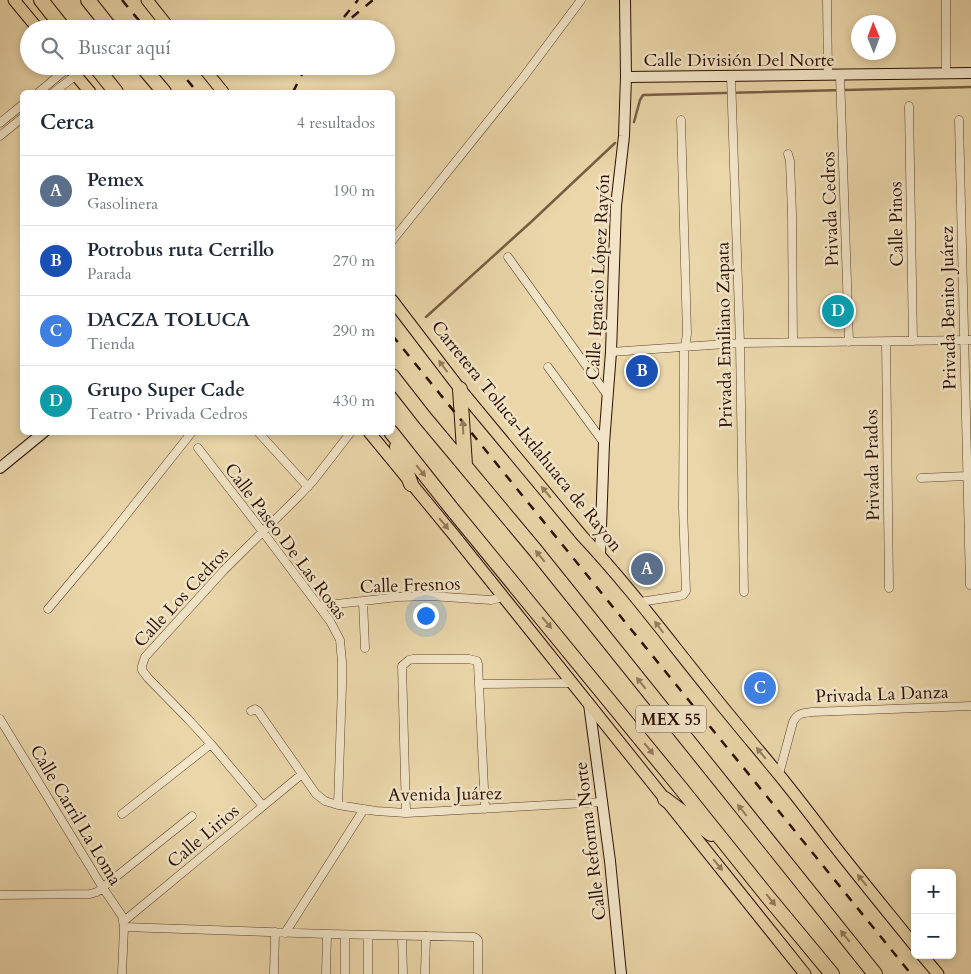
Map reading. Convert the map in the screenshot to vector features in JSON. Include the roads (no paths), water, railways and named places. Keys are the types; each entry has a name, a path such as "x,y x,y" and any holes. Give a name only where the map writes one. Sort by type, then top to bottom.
{"highway":[{"path":"41,0 57,20"},
{"path":"88,0 104,20"},
{"path":"102,75 114,90"},
{"path":"150,75 162,90"},
{"name":"MEX 55","path":"395,380 530,544 875,974"},
{"path":"460,389 465,465"},
{"path":"392,435 411,484"},
{"name":"MEX 55","path":"393,435 832,974"},
{"path":"665,799 729,848"}],"main road":[{"path":"14,0 31,20"},
{"path":"146,0 163,20"},
{"name":"Calle Ignacio López Rayón","path":"600,555 604,443 611,352 616,206 624,136 626,77 625,0"},
{"name":"Calle División Del Norte","path":"626,77 731,81 828,75 840,78 971,74"},
{"path":"75,75 88,90"},
{"path":"209,75 221,90"},
{"name":"Carretera Toluca-Ixtlahuaca de Rayon","path":"395,304 460,389 582,536 640,602 911,941"},
{"path":"0,468 40,435"},
{"path":"371,435 806,974"},
{"name":"Calle Reforma Norte","path":"589,704 610,861 621,974"},
{"path":"925,959 938,974"}],"street":[{"path":"395,237 516,86 581,0"},
{"path":"827,0 828,75"},
{"path":"946,0 946,74"},
{"path":"42,90 63,75"},
{"path":"64,90 69,75"},
{"name":"Privada Cedros","path":"840,78 849,342"},
{"path":"56,79 64,90"},
{"name":"Privada Emiliano Zapata","path":"731,81 740,343 744,592"},
{"name":"Calle Pinos","path":"909,106 913,341"},
{"path":"0,123 20,107"},
{"path":"0,136 20,120"},
{"name":"Privada Emiliano Zapata","path":"640,602 679,596 683,595 686,591 683,508 684,369 687,323 681,120"},
{"name":"Privada Benito Juárez","path":"959,120 967,340 966,476 970,585"},
{"path":"788,154 790,161 792,214 793,342"},
{"path":"508,257 608,396"},
{"path":"611,352 740,343 967,340"},
{"name":"Privada Prados","path":"886,342 889,588"},
{"path":"548,367 604,443"},
{"path":"48,609 107,539 190,435"},
{"path":"261,435 310,484"},
{"name":"Calle Los Cedros","path":"263,806 211,744 148,678 142,670 142,661 224,570 310,484 348,435"},
{"name":"Calle Paseo De Las Rosas","path":"198,448 319,606 340,640 342,648 342,685 338,805"},
{"path":"921,478 966,476"},
{"name":"Calle Fresnos","path":"319,606 398,597 491,600 503,597"},
{"path":"363,601 365,648"},
{"path":"406,813 402,666 408,660 413,659 470,659 477,661 480,684 484,809"},
{"path":"480,684 571,682"},
{"name":"Privada La Danza","path":"779,774 793,722 801,713 971,706"},
{"name":"Avenida Juárez","path":"250,711 255,709 258,711 313,791 325,801 338,805 406,813 603,802"},
{"name":"Calle Carril La Loma","path":"0,719 122,916 124,924"},
{"path":"122,814 211,744"},
{"name":"Calle Lirios","path":"124,924 302,774"},
{"path":"285,933 364,809"},
{"path":"0,895 90,894 97,892 192,816"},
{"path":"122,974 124,924 285,933 470,936 476,938 478,943 478,974"},
{"path":"274,974 275,932"},
{"path":"326,974 327,934"},
{"path":"345,935 345,974"},
{"path":"368,935 368,974"},
{"path":"402,936 403,974"},
{"path":"425,974 426,936"}],"waterway":[{"path":"634,122 643,95 971,87"},
{"path":"426,317 615,143"}],"railway":[{"path":"122,0 139,20"},
{"path":"344,17 358,0"},
{"path":"349,20 373,0"},
{"path":"183,75 195,90"},
{"path":"294,90 302,75"},
{"path":"395,339 911,974"}],"place":[{"name":"Grupo Super Cade","path":"838,311"},
{"name":"Potrobus ruta Cerrillo","path":"642,371"},
{"name":"Pemex","path":"647,569"},
{"name":"DACZA TOLUCA","path":"760,688"}]}
